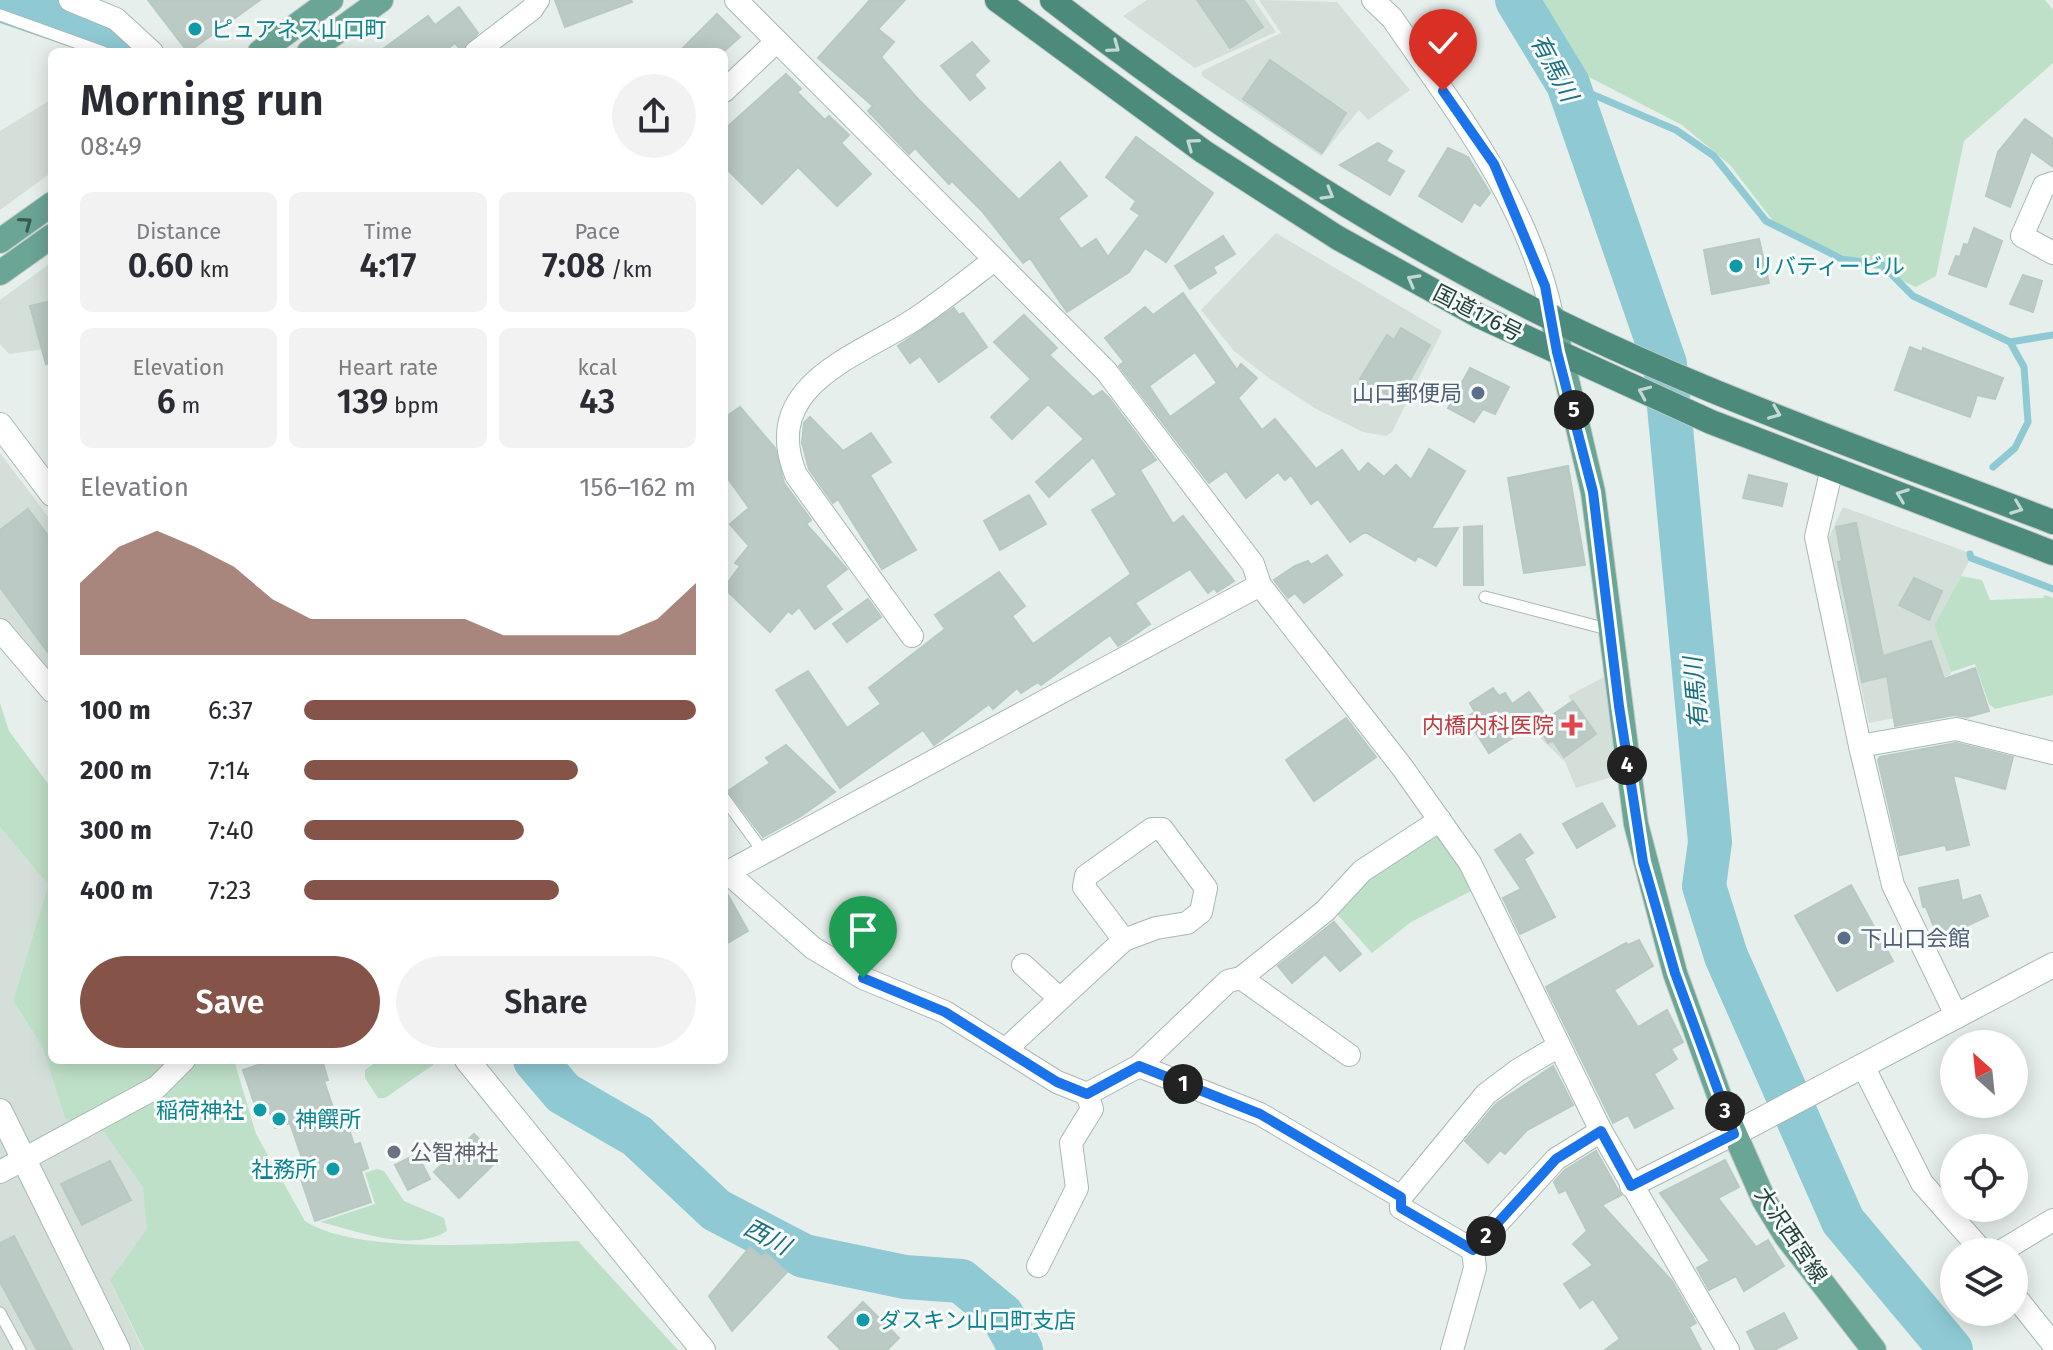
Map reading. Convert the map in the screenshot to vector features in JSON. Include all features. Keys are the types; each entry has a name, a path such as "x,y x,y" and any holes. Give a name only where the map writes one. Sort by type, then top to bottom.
{"highway":[{"name":"国道176号","path":"997,0 1204,152 1324,229 1479,316 1711,422 2053,553"},
{"name":"国道176号","path":"1052,0 1240,139 1310,184 1465,274 1562,322 1702,384 2053,522"}],"main road":[{"path":"265,48 331,0"},
{"path":"315,48 381,0"},
{"path":"0,241 48,207"},
{"path":"0,273 48,239"},
{"name":"大沢西宮線","path":"1562,322 1593,492 1621,720 1643,862 1675,973 1742,1130 1764,1200 1786,1236 1874,1350"}],"street":[{"path":"70,0 116,19 148,48"},
{"path":"481,48 532,9 538,0"},
{"path":"736,0 1106,371 1253,564 1260,585 1470,863 1601,1131 1728,1350"},
{"path":"1373,0 1392,18 1494,164 1562,322"},
{"path":"728,87 777,41"},
{"path":"2053,183 2044,186 2022,236 2053,253"},
{"path":"912,636 796,475 788,457 787,441 794,408 820,374 915,319 994,260"},
{"path":"0,425 48,489"},
{"path":"1832,468 1816,537 1860,746 1893,885 1957,1017"},
{"path":"728,872 1260,585"},
{"path":"0,630 48,686"},
{"path":"1860,746 1956,729 2053,753"},
{"path":"1087,1094 1139,1066 1200,1004 1228,981 1241,978 1325,911 1362,871 1440,820"},
{"path":"1007,1048 1124,940 1156,928 1187,923 1201,912 1206,888 1162,829 1152,829 1086,876 1084,887 1124,940"},
{"path":"728,875 813,948 863,978 945,1012 1057,1082 1087,1094 1092,1109 1071,1143 1077,1188 1038,1266"},
{"path":"1023,965 1059,998"},
{"path":"1631,1186 2053,965"},
{"path":"1241,978 1349,1055"},
{"path":"1473,1250 1401,1208 1401,1197 1486,1094 1518,1070 1559,1046"},
{"path":"0,1172 157,1087 180,1064"},
{"path":"470,1064 703,1350"},
{"path":"1139,1066 1260,1114 1401,1197"},
{"path":"1863,1066 1922,1183 1971,1238"},
{"path":"0,1111 118,1350"},
{"path":"1452,1350 1475,1268 1473,1250 1556,1159 1601,1131"},
{"path":"2023,1238 2053,1220"},
{"path":"2028,1313 2053,1344"}],"lane":[{"path":"0,15 92,48"},
{"path":"1485,597 1611,630"},
{"path":"728,804 764,853"},
{"path":"0,1313 20,1350"}],"shaded area":[{"path":"1147,0 1254,0 1276,32 1195,68 1123,16"},
{"path":"1259,0 1337,2 1410,90 1368,120 1359,110 1321,156 1202,76 1202,71 1281,33"},
{"path":"48,101 48,175 0,210 0,131"},
{"path":"1276,233 1442,331 1392,432 1386,436 1363,432 1316,409 1269,378 1234,351 1201,310"},
{"path":"48,265 48,349 9,354 0,344 0,300"},
{"path":"0,453 48,517 48,669 0,619"},
{"path":"1843,507 1973,554 1934,625 1951,672 1924,685 1930,711 1869,723 1828,539"},
{"path":"1606,676 1618,775 1576,788 1565,762 1531,729 1571,701 1568,696"},
{"path":"0,827 48,885 13,1001 42,1046 65,1117 104,1132 143,1188 148,1229 110,1280 143,1350 0,1350"}],"green space":[{"path":"1529,0 2045,0 2053,10 2053,63 1964,141 1936,276 1916,287 1777,226 1730,165 1682,125 1587,76"},
{"path":"1961,576 1982,580 1990,600 2043,598 2045,595 2053,598 2053,695 1995,709 1989,704 1975,664 1951,672 1934,625"},
{"path":"0,703 9,731 48,784 48,885 0,827"},
{"path":"1434,832 1440,834 1473,890 1411,922 1372,953 1337,914 1367,876"},
{"path":"48,885 48,1064 235,1064 256,1134 305,1221 330,1232 398,1243 477,1245 578,1241 678,1350 144,1350 110,1280 147,1229 143,1188 104,1132 65,1118 42,1046 13,1001"},
{"path":"373,1064 433,1064 385,1098 378,1098 365,1078 365,1070"},
{"path":"377,1169 384,1171 404,1201 444,1218 447,1231 433,1237 401,1240 367,1235 320,1222 375,1204 365,1173"}],"building":[{"name":"ピュアネス山口町","path":"148,0 260,0 194,48 185,48"},
{"path":"555,0 631,0 632,2 565,27"},
{"path":"870,0 905,0 878,29 894,42 881,57 917,98 1019,200 1060,162 1087,196 1058,218 1081,249 1096,239 1108,257 1140,215 1131,209 1136,201 1106,177 1136,137 1213,193 1166,262 1145,248 1129,272 1067,312 1030,258 1023,263 982,211 952,181 949,184 915,148 909,154 868,111 873,106 818,58"},
{"path":"1197,0 1244,0 1263,27 1230,48"},
{"path":"459,7 478,33 465,48 459,48 455,43 448,48 384,48 428,16 435,25"},
{"path":"717,14 740,37 728,48 683,48"},
{"path":"972,42 989,61 974,75 985,88 970,100 941,66"},
{"path":"1270,60 1346,113 1322,153 1243,99"},
{"path":"786,74 801,89 797,92 825,120 829,116 849,135 841,143 871,174 837,206 798,167 762,204 728,170 728,126"},
{"path":"2025,119 2053,139 2053,167 2031,151 2010,207 1986,196 1998,152"},
{"path":"1378,143 1392,151 1386,161 1404,171 1390,195 1340,165"},
{"path":"1448,148 1468,157 1490,193 1480,206 1474,202 1462,222 1419,196"},
{"path":"1974,228 2002,241 1986,287 1949,274 1956,256 1960,257 1964,244 1968,245"},
{"path":"1223,236 1235,254 1213,267 1216,273 1190,289 1175,266"},
{"name":"リバティービル","path":"1759,239 1769,283 1712,294 1704,250"},
{"path":"2023,275 2042,281 2033,312 2010,304"},
{"path":"1183,293 1237,370 1241,364 1257,378 1238,398 1262,430 1275,419 1316,469 1342,450 1359,473 1368,463 1384,477 1396,465 1411,480 1429,449 1465,471 1431,529 1458,528 1436,566 1418,556 1415,561 1365,532 1350,542 1318,499 1311,504 1291,475 1285,480 1278,472 1246,498 1226,471 1209,483 1119,366 1124,362 1105,338 1145,307 1153,315","holes":["1195,352 1217,383 1170,417 1149,386"]},
{"path":"48,302 48,364 46,364 30,306"},
{"path":"954,308 959,315 963,313 987,347 939,382 920,356 910,363 898,346"},
{"path":"1024,315 1057,348 1049,355 1093,397 1102,391 1109,398 1156,460 1140,470 1173,524 1183,516 1234,581 1217,592 1214,588 1208,593 1190,569 1135,603 1150,624 1123,643 1118,646 1110,635 1041,685 1038,682 1021,693 1017,688 993,709 989,704 934,745 923,730 840,788 776,690 808,671 847,728 881,704 869,688 945,629 935,615 999,572 1025,606 1012,616 1033,644 1131,574 1092,510 1117,495 1093,457 1049,497 1036,482 1084,439 1048,404 1012,439 991,417 1031,379 994,342"},
{"path":"1401,328 1430,345 1398,401 1360,379 1387,335 1394,340"},
{"path":"1910,347 1922,352 1923,348 2003,378 1995,399 1977,395 1970,417 1895,390"},
{"path":"1470,368 1509,387 1495,414 1483,409 1474,422 1448,408"},
{"path":"740,407 775,448 784,483 811,520 806,524 847,569 825,586 842,609 815,629 799,607 792,614 788,611 770,632 728,592 728,582 740,566 735,563 749,546 730,524 749,508 728,479 728,415"},
{"path":"810,417 843,451 871,433 891,462 870,475 916,550 882,569 838,499 833,503 809,469 802,443 804,423"},
{"path":"1568,466 1585,565 1524,573 1508,478"},
{"path":"1749,475 1787,484 1782,506 1743,498"},
{"path":"1029,495 1046,524 1000,550 984,521"},
{"path":"28,509 48,536 48,653 0,587 0,530"},
{"path":"1856,523 1883,656 1931,641 1944,679 1975,668 1989,711 1967,717 1954,715 1895,726 1887,676 1862,682 1838,562 1842,561 1836,527"},
{"path":"1482,526 1483,585 1464,585 1464,527"},
{"path":"1327,555 1342,575 1304,603 1295,593 1288,598 1274,580 1295,566 1308,561 1311,565"},
{"path":"1914,578 1942,591 1929,620 1899,605"},
{"path":"868,599 881,617 847,642 833,624"},
{"path":"1493,688 1499,696 1505,693 1512,704 1529,692 1546,716 1489,753 1466,717 1475,712 1470,703"},
{"path":"1573,701 1596,734 1564,757 1553,741 1548,743 1538,725"},
{"path":"1346,718 1376,757 1314,801 1286,760"},
{"path":"1956,743 2013,757 2005,789 1953,775 1969,845 1947,850 1945,845 1900,855 1878,760 1880,757"},
{"path":"786,745 835,792 763,837 728,791 770,763 766,758"},
{"path":"1602,803 1615,826 1577,848 1563,824"},
{"path":"1520,834 1533,853 1524,859 1555,917 1520,934 1503,898 1521,889 1495,850"},
{"path":"1958,880 1962,901 1980,895 1988,916 1939,939 1926,907 1923,907 1919,888"},
{"name":"下山口会館","path":"1851,885 1893,961 1837,991 1795,916"},
{"path":"728,895 748,931 728,943"},
{"path":"1334,922 1361,954 1340,971 1325,954 1292,983 1278,966"},
{"path":"1639,940 1653,966 1614,990 1638,1027 1667,1010 1683,1042 1671,1049 1677,1059 1654,1074 1673,1108 1635,1128 1628,1115 1613,1123 1546,987 1626,943"},
{"path":"260,1064 323,1064 328,1080 324,1081 337,1119 345,1116 354,1145 360,1143 368,1168 361,1171 371,1202 315,1221 298,1170 305,1167 290,1123 275,1128 269,1110 258,1114 243,1070"},
{"path":"1553,1066 1573,1105 1527,1130 1505,1154 1500,1150 1488,1163 1465,1141 1496,1104"},
{"path":"474,1134 499,1159 459,1198 434,1172"},
{"path":"1596,1151 1621,1195 1602,1205 1672,1281 1696,1323 1689,1327 1701,1350 1605,1350 1620,1339 1593,1299 1580,1308 1564,1284 1593,1265 1573,1244 1587,1231 1566,1190 1559,1193 1554,1182 1565,1170"},
{"path":"417,1154 430,1179 408,1190 395,1165"},
{"path":"1725,1160 1739,1187 1718,1198 1756,1247 1768,1240 1784,1266 1744,1291 1736,1276 1709,1290 1697,1268 1710,1261 1660,1193"},
{"path":"110,1161 131,1200 82,1225 61,1184"},
{"path":"14,1236 72,1350 37,1350 0,1282 0,1243"},
{"path":"750,1247 762,1257 766,1253 787,1272 732,1331 709,1296"},
{"name":"ダスキン山口町支店","path":"863,1302 899,1338 887,1350 841,1350 828,1337"},
{"path":"1784,1313 1797,1338 1774,1350 1756,1350 1747,1332"}],"waterway":[{"name":"西川","path":"1,0 97,33 118,48"},
{"name":"有馬川","path":"1517,0 1568,84 1665,364 1710,842 1704,886 1726,956 1843,1221 1951,1350"},
{"path":"1568,84 1676,130 1714,156 1766,221 1842,259 1882,265 1913,296 2010,342 2024,367 2028,422 2015,448 1993,467"},
{"path":"2010,342 2053,335"},
{"path":"1970,554 1971,558 2053,589"},
{"name":"西川","path":"538,1064 563,1093 637,1136 716,1210 804,1256 905,1277 961,1281 1002,1315 1021,1350"}],"place":[{"name":"ピュアネス山口町","path":"195,29"},
{"name":"リバティービル","path":"1736,266"},
{"name":"山口郵便局","path":"1478,393"},
{"name":"内橋内科医院","path":"1572,725"},
{"name":"下山口会館","path":"1844,938"},
{"name":"稲荷神社","path":"260,1110"},
{"name":"神饌所","path":"279,1119"},
{"name":"公智神社","path":"394,1152"},
{"name":"社務所","path":"333,1169"},
{"name":"ダスキン山口町支店","path":"863,1320"}],"route":[{"path":"863,978 945,1012 1057,1082 1087,1094 1139,1066 1260,1114 1401,1197 1401,1208 1473,1250 1556,1159 1601,1131 1631,1186 1734,1134 1675,973 1643,862 1619,706 1593,492 1557,352 1545,286 1494,164 1443,91"}]}
